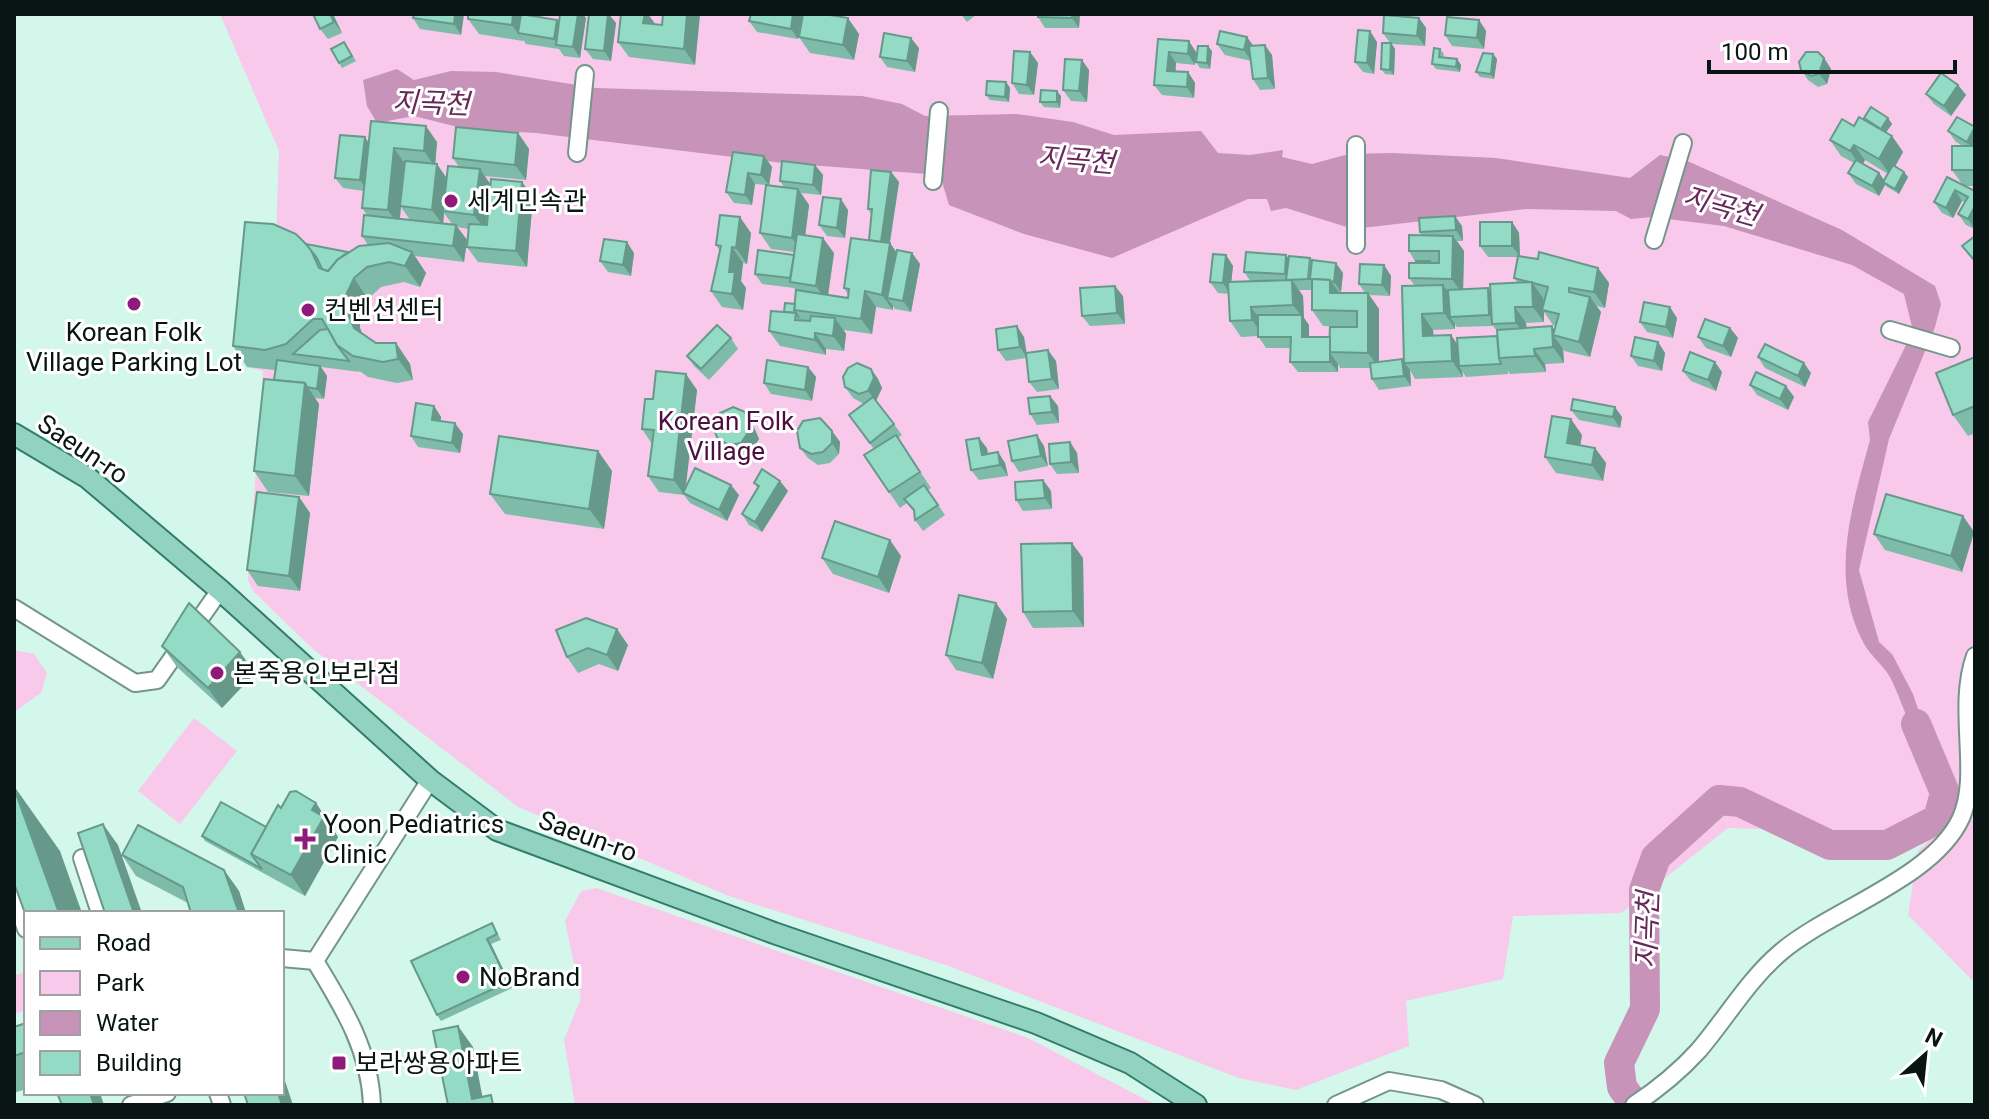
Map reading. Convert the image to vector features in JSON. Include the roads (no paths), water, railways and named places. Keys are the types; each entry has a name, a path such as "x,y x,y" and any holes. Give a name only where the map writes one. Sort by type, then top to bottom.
{"main road":[{"name":"Saeun-ro","path":"14,434 88,478 220,590 430,780 497,830 774,933 1036,1023 1130,1063 1196,1105"}],"street":[{"path":"577,153 585,74"},
{"path":"933,181 939,111"},
{"path":"1654,240 1683,143"},
{"path":"1356,145 1356,245"},
{"path":"1890,330 1951,348"},
{"path":"14,608 137,684 157,680 220,590"},
{"path":"1634,1105 1688,1062 1747,985 1783,950 1891,885 1941,846 1960,821 1968,797 1967,678 1975,656"},
{"path":"315,961 430,780"},
{"path":"82,858 99,911"},
{"path":"14,895 21,925"},
{"path":"284,958 315,961"},
{"path":"315,961 347,1013 371,1073 372,1105"},
{"path":"1336,1105 1389,1081 1441,1090 1475,1105"},
{"path":"129,1105 161,1095"}],"water":[{"path":"397,69 414,80 451,71 496,72 596,88 862,96 902,104 925,116 1017,114 1073,122 1114,135 1201,131 1218,153 1250,155 1283,150 1282,157 1312,164 1349,154 1392,153 1496,158 1630,178 1660,155 1685,160 1842,230 1935,286 1941,304 1935,327 1889,439 1859,570 1879,642 1892,654 1913,694 1937,766 1916,736 1889,676 1863,642 1847,592 1847,541 1870,440 1868,422 1913,331 1904,294 1852,265 1724,226 1652,217 1631,219 1616,211 1527,209 1353,229 1286,208 1271,211 1267,199 1248,199 1112,258 1024,234 949,205 940,175 783,163 536,133 466,129 414,116 377,123 367,106 363,80"}],"waterway":[{"name":"지곡천","path":"1635,1105 1622,1087 1619,1063 1645,1009 1644,890 1656,857 1719,800 1740,802 1830,845 1887,845 1938,819 1945,793 1916,724"}],"place":[{"name":"세계민속관","path":"451,201"},
{"name":"Korean Folk Village Parking Lot","path":"134,304"},
{"name":"컨벤션센터","path":"308,310"},
{"name":"본죽용인보라점","path":"217,673"},
{"name":"Yoon Pediatrics Clinic","path":"305,839"},
{"name":"NoBrand","path":"463,977"},
{"name":"보라쌍용아파트","path":"339,1063"}],"park label":[{"name":"Korean Folk Village","path":"726,436"}]}
